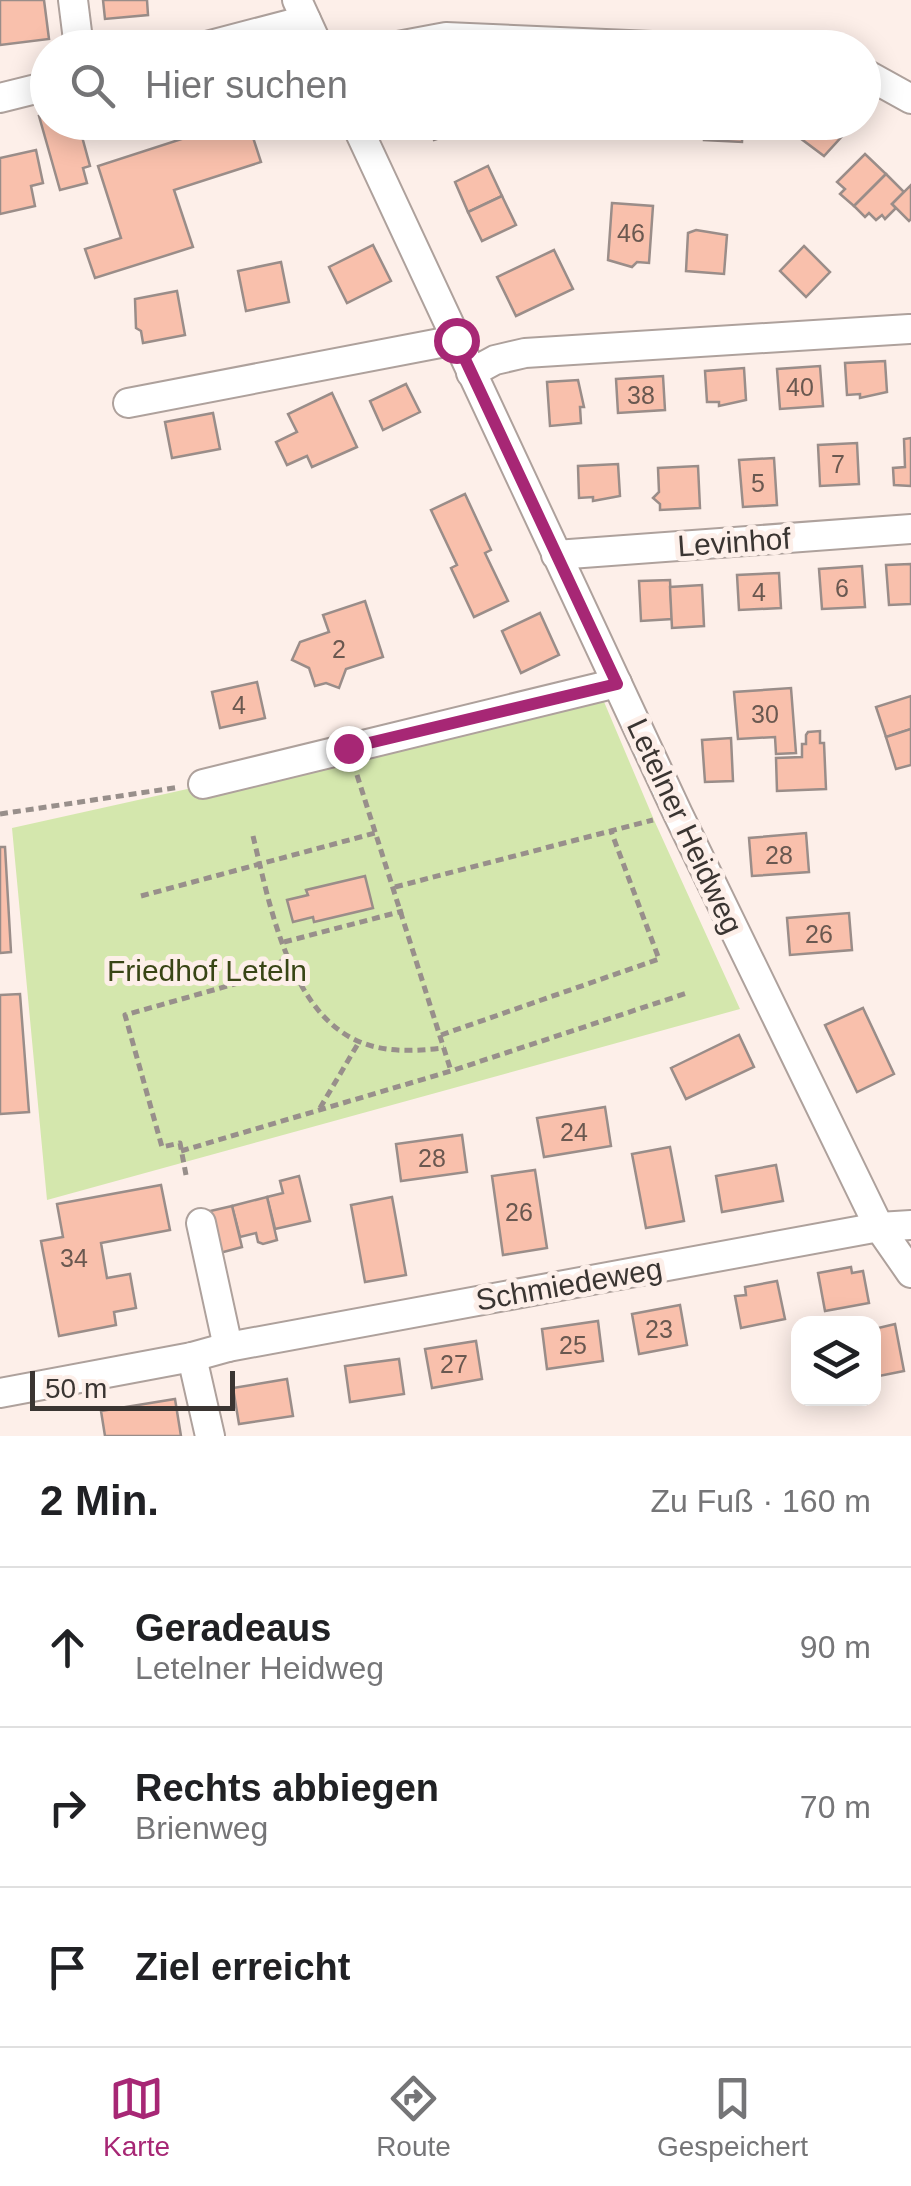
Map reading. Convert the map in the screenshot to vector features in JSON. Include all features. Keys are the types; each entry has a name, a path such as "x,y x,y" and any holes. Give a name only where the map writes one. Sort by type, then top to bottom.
{"street":[{"path":"74,0 77,30"},
{"path":"247,30 302,10"},
{"path":"881,82 911,98"},
{"path":"0,98 30,90"},
{"name":"Letelner Heidweg","path":"363,140 678,814 880,1227 911,1273"},
{"path":"471,373 496,360 525,352 908,330"},
{"path":"128,403 456,340"},
{"name":"Levinhof","path":"556,554 911,528"},
{"path":"202,784 617,684"},
{"path":"202,1223 228,1347"},
{"name":"Schmiedeweg","path":"0,1393 228,1347 911,1224"},
{"path":"192,1357 210,1436"}],"path":[{"path":"348,748 451,1071"},
{"path":"0,814 202,784"},
{"path":"395,887 678,814"},
{"path":"441,1035 659,960 612,830"},
{"path":"141,896 375,833"},
{"path":"254,836 288,957 304,990 322,1014 359,1042 413,1051 444,1048"},
{"path":"283,942 402,912"},
{"path":"186,1175 180,1143 162,1148 125,1015 256,978 288,957"},
{"path":"181,1151 451,1071 687,993"},
{"path":"319,1110 359,1042"}],"green space":[{"name":"Friedhof Leteln","path":"602,697 740,1009 47,1200 12,828"}],"building":[{"path":"0,0 44,0 48,30 30,30 30,41 0,45"},
{"path":"103,0 147,0 148,15 105,19"},
{"path":"46,140 83,140 90,166 83,168 87,183 60,190"},
{"path":"178,140 254,140 261,162 174,190 193,247 95,278 85,249 121,238 98,166"},
{"path":"803,140 839,140 824,156"},
{"path":"36,150 43,183 31,186 35,206 0,214 0,158"},
{"path":"865,154 886,174 854,206 840,194 845,189 837,182"},
{"path":"488,166 502,196 468,212 455,182"},
{"path":"886,174 904,192 885,219 882,215 876,220 869,213 865,217 854,206"},
{"path":"911,185 911,219 909,221 892,204"},
{"path":"502,196 516,225 482,241 468,212"},
{"path":"612,203 653,206 649,263 637,262 632,267 608,260"},
{"path":"696,230 727,235 724,274 686,271 688,233"},
{"path":"373,245 391,281 347,303 329,267"},
{"path":"804,246 830,272 806,297 780,271"},
{"path":"554,250 573,289 516,316 497,277"},
{"path":"281,262 289,302 246,311 238,271"},
{"path":"177,291 185,335 143,343 141,331 136,328 135,299"},
{"path":"885,361 887,392 860,398 860,394 847,395 845,363"},
{"path":"820,366 823,406 780,409 777,369"},
{"path":"744,368 746,400 719,406 719,402 707,402 705,371"},
{"path":"663,376 665,410 618,413 616,379"},
{"path":"578,380 584,407 580,407 581,423 550,426 547,382"},
{"path":"406,384 420,412 383,430 370,401"},
{"path":"332,393 357,447 312,467 307,456 287,465 276,442 297,432 288,414"},
{"path":"213,413 220,449 172,458 165,422"},
{"path":"911,438 911,486 894,485 893,468 905,467 904,439"},
{"path":"857,443 859,484 820,486 818,445"},
{"path":"774,458 777,505 743,507 739,460"},
{"path":"618,464 620,496 593,501 593,497 579,498 578,466"},
{"path":"698,466 700,508 660,510 660,504 653,498 659,492 658,468"},
{"path":"465,494 491,550 485,553 508,601 474,617 451,568 457,565 431,510"},
{"path":"911,564 911,604 889,605 886,565"},
{"path":"862,566 865,607 822,609 819,569"},
{"path":"779,573 781,608 739,610 737,575"},
{"path":"670,580 672,619 641,621 639,581"},
{"path":"702,585 704,626 672,628 670,587"},
{"path":"365,601 383,657 346,669 339,688 326,683 315,686 309,668 292,660 300,642 329,632 323,615"},
{"path":"540,613 559,655 521,673 502,631"},
{"path":"257,682 265,718 220,728 212,692"},
{"path":"791,688 796,753 776,754 775,737 738,739 734,692"},
{"path":"911,696 911,729 886,737 876,707"},
{"path":"911,729 911,765 896,769 886,737"},
{"path":"820,731 826,789 777,791 776,758 802,757 802,744 806,744 808,732"},
{"path":"731,738 733,781 705,782 702,740"},
{"path":"806,833 809,872 752,876 749,838"},
{"path":"0,847 5,847 11,952 0,953"},
{"path":"365,876 373,908 314,922 313,917 293,922 287,900 308,895 306,890"},
{"path":"849,913 852,950 790,955 787,918"},
{"path":"20,994 29,1112 0,1114 0,995"},
{"path":"863,1008 894,1074 857,1092 825,1025"},
{"path":"739,1035 754,1067 686,1099 671,1068"},
{"path":"605,1107 611,1146 544,1157 537,1118"},
{"path":"462,1135 467,1172 401,1181 396,1144"},
{"path":"670,1147 684,1221 646,1228 632,1154"},
{"path":"776,1165 783,1201 722,1212 716,1176"},
{"path":"535,1170 547,1248 503,1255 492,1176"},
{"path":"299,1176 310,1221 275,1229 267,1197 283,1193 280,1181"},
{"path":"161,1185 170,1230 101,1243 107,1278 130,1274 136,1308 114,1312 116,1325 59,1336 41,1241 63,1237 57,1204"},
{"path":"267,1197 277,1240 263,1244 258,1242 256,1233 240,1237 232,1206"},
{"path":"392,1197 406,1275 365,1282 351,1205"},
{"path":"232,1206 242,1247 216,1254 206,1212"},
{"path":"851,1267 852,1273 863,1271 869,1303 825,1311 818,1273"},
{"path":"777,1281 785,1319 741,1328 735,1296 746,1295 745,1287"},
{"path":"680,1305 687,1345 639,1354 632,1314"},
{"path":"598,1321 603,1361 547,1369 542,1329"},
{"path":"895,1324 904,1371 881,1376 881,1327"},
{"path":"476,1341 482,1379 432,1388 425,1349"},
{"path":"399,1359 404,1394 350,1402 345,1366"},
{"path":"287,1379 293,1416 239,1424 233,1388"},
{"path":"175,1399 181,1436 105,1436 101,1411"}],"route":[{"path":"348,748 617,684 456,340"}]}
